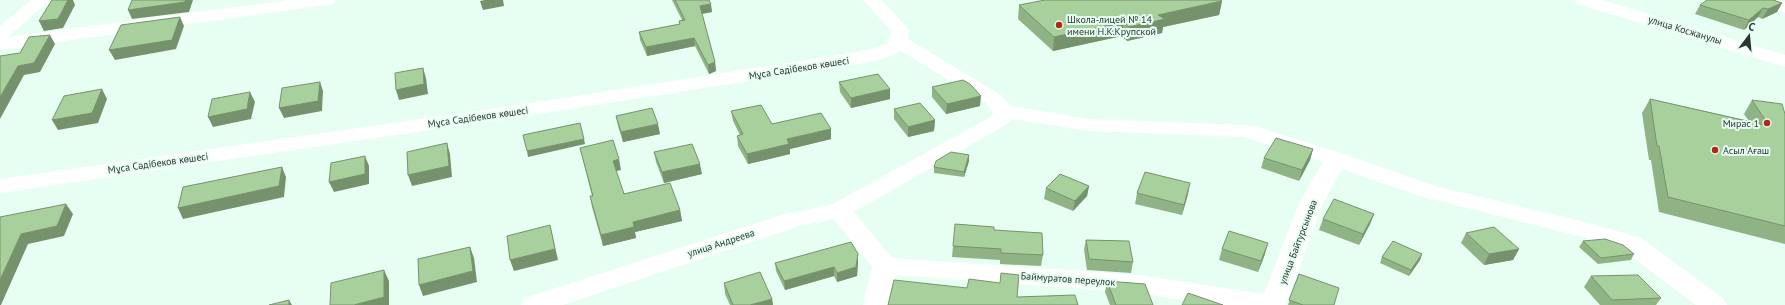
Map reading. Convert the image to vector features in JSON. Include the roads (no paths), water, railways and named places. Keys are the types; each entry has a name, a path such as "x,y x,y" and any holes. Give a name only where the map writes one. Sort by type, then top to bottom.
{"street":[{"path":"0,35 42,0"},
{"path":"0,44 327,0"},
{"path":"872,0 900,30 899,42 992,98 1004,111 1089,125 1246,131 1336,158 1428,191 1589,231 1632,244 1714,305"},
{"name":"улица Косжанулы","path":"1584,0 1785,61"},
{"path":"1763,0 1785,8"},
{"name":"Мұса Сәдібеков көшесі","path":"0,186 747,77 871,56 892,50 899,42"},
{"name":"улица Андреева","path":"534,305 791,220 840,210 1002,119 1004,111"},
{"name":"улица Байтурсынова","path":"1273,305 1311,203 1336,158"},
{"path":"840,210 885,266 876,305"},
{"name":"Баймуратов переулок","path":"885,266 1139,284 1273,305"}],"place":[{"name":"Школа-лицей № 14 имени Н.К.Крупской","path":"1059,25"},
{"name":"Мирас 1","path":"1767,123"},
{"name":"Асыл Ағаш","path":"1715,150"}]}
